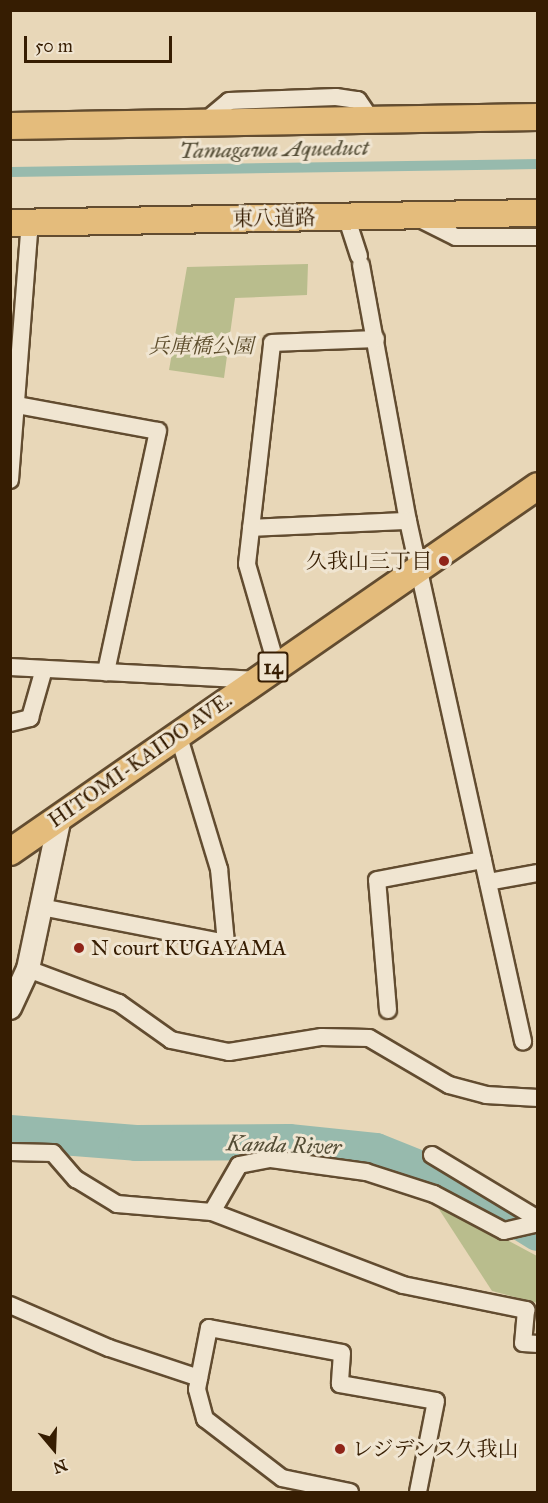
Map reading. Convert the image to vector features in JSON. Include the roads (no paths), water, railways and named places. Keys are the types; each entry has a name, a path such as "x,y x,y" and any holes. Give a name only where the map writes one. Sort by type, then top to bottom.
{"main road":[{"path":"10,126 537,117"},
{"name":"東八道路","path":"20,223 537,213"},
{"name":"HITOMI-KAIDO AVE.","path":"10,852 276,664 420,567 535,494"}],"street":[{"path":"10,112 38,126"},
{"path":"412,215 456,237 537,237"},
{"path":"346,216 360,260 408,521 523,1041"},
{"path":"10,480 20,223"},
{"path":"276,664 247,564 272,343 376,339"},
{"path":"12,404 158,431 106,672"},
{"path":"251,528 408,521"},
{"path":"10,668 254,680"},
{"path":"10,723 30,718 44,669"},
{"path":"41,906 226,943 219,869 178,734"},
{"path":"10,1008 41,906 60,817"},
{"path":"388,1010 377,880 483,860"},
{"path":"488,882 537,873"},
{"path":"20,978 119,1003 171,1040 229,1052 322,1037 369,1038 449,1085 486,1095 537,1098"},
{"path":"10,1152 53,1153 76,1179 117,1204 212,1212 402,1285 526,1310 523,1342 537,1344"},
{"path":"432,1155 536,1222"},
{"path":"212,1212 239,1165 271,1160 366,1172 434,1194 504,1231 536,1222"},
{"path":"10,1305 109,1348 199,1378"},
{"path":"350,1492 282,1478 205,1419 199,1378 209,1328 342,1353 340,1384 436,1401 418,1492"}],"waterway":[{"name":"Kanda River","path":"10,1133 136,1143 289,1142 376,1151 456,1183 538,1233"}],"place":[{"name":"久我山三丁目","path":"444,561"},
{"name":"N court KUGAYAMA","path":"79,948"},
{"name":"レジデンス久我山","path":"340,1449"}],"water label":[{"name":"Tamagawa Aqueduct","path":"274,149"}],"park label":[{"name":"兵庫橋公園","path":"201,346"}]}
